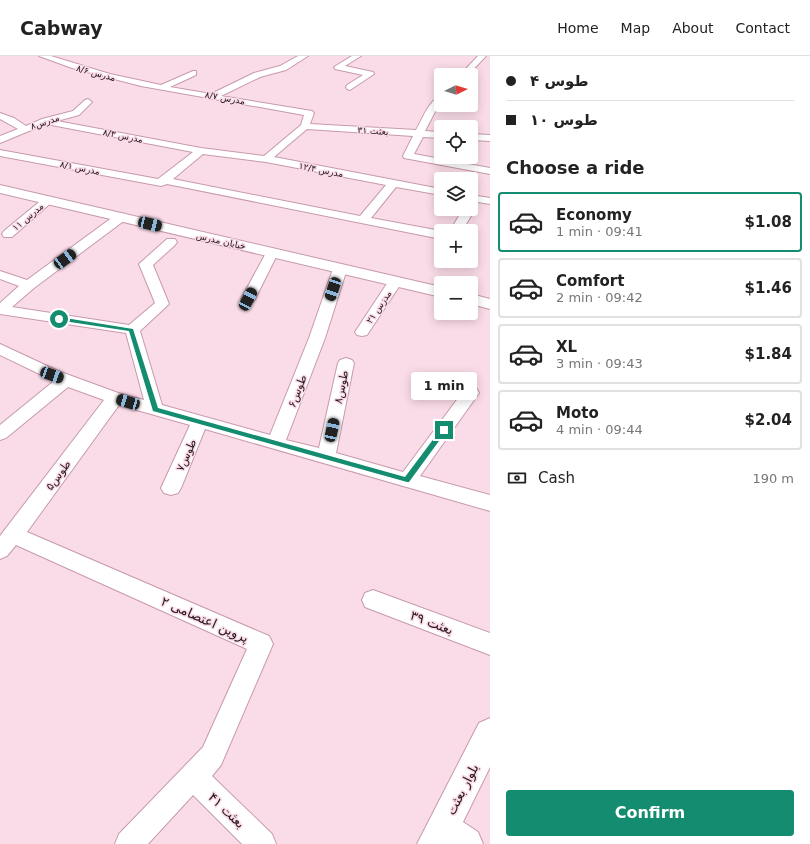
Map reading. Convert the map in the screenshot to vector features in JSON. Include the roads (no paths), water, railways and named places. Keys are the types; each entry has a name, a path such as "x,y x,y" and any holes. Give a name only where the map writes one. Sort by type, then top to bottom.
{"main road":[{"name":"خیابان مدرس","path":"0,189 434,290"},
{"path":"478,301 490,304"},
{"name":"بلوار بعثت","path":"448,839 490,734"}],"street":[{"name":"مدرس ۸/۶","path":"43,56 78,69 127,81"},
{"path":"213,96 257,75 283,68 304,56"},
{"path":"350,87 370,74 338,67 357,56"},
{"path":"471,68 482,56"},
{"path":"163,87 193,73"},
{"name":"مدرس ۸/۷","path":"127,81 309,113 305,126"},
{"name":"مدرس۸","path":"0,140 45,121 76,114 88,102"},
{"path":"434,107 417,134 408,156 490,171"},
{"path":"0,116 11,120 25,129"},
{"path":"0,125 11,120"},
{"name":"مدرس ۸/۳","path":"45,121 201,151"},
{"path":"266,159 305,126"},
{"name":"بعثت ۳۱","path":"305,126 434,135"},
{"path":"478,137 490,138"},
{"path":"162,182 201,151"},
{"name":"مدرس ۱۲/۴","path":"201,151 266,159 434,191"},
{"name":"مدرس ۸/۱","path":"0,153 434,234"},
{"path":"362,220 393,184"},
{"name":"مدرس ۱۱","path":"8,234 48,200"},
{"path":"478,203 490,202"},
{"path":"1,310 29,285 121,217"},
{"path":"1,310 132,330 162,304 146,264 170,242"},
{"path":"248,299 272,253"},
{"name":"طوس۶","path":"276,443 317,338 340,269"},
{"path":"0,276 29,285"},
{"name":"مدزس ۲۱","path":"362,332 396,282"},
{"path":"132,330 156,409"},
{"path":"0,348 52,375 115,398 490,503"},
{"name":"طوس۸","path":"326,457 346,363"},
{"path":"0,434 66,380"},
{"path":"407,480 471,394"},
{"name":"طوس۵","path":"7,543 115,398"},
{"name":"طوس۷","path":"171,488 200,422"},
{"name":"پروین اعتصامی ۲","path":"7,543 261,644 212,756 128,844"},
{"name":"بعثت ۳۹","path":"374,600 490,644"},
{"name":"بعثت ۴۱","path":"193,776 262,844"}]}
